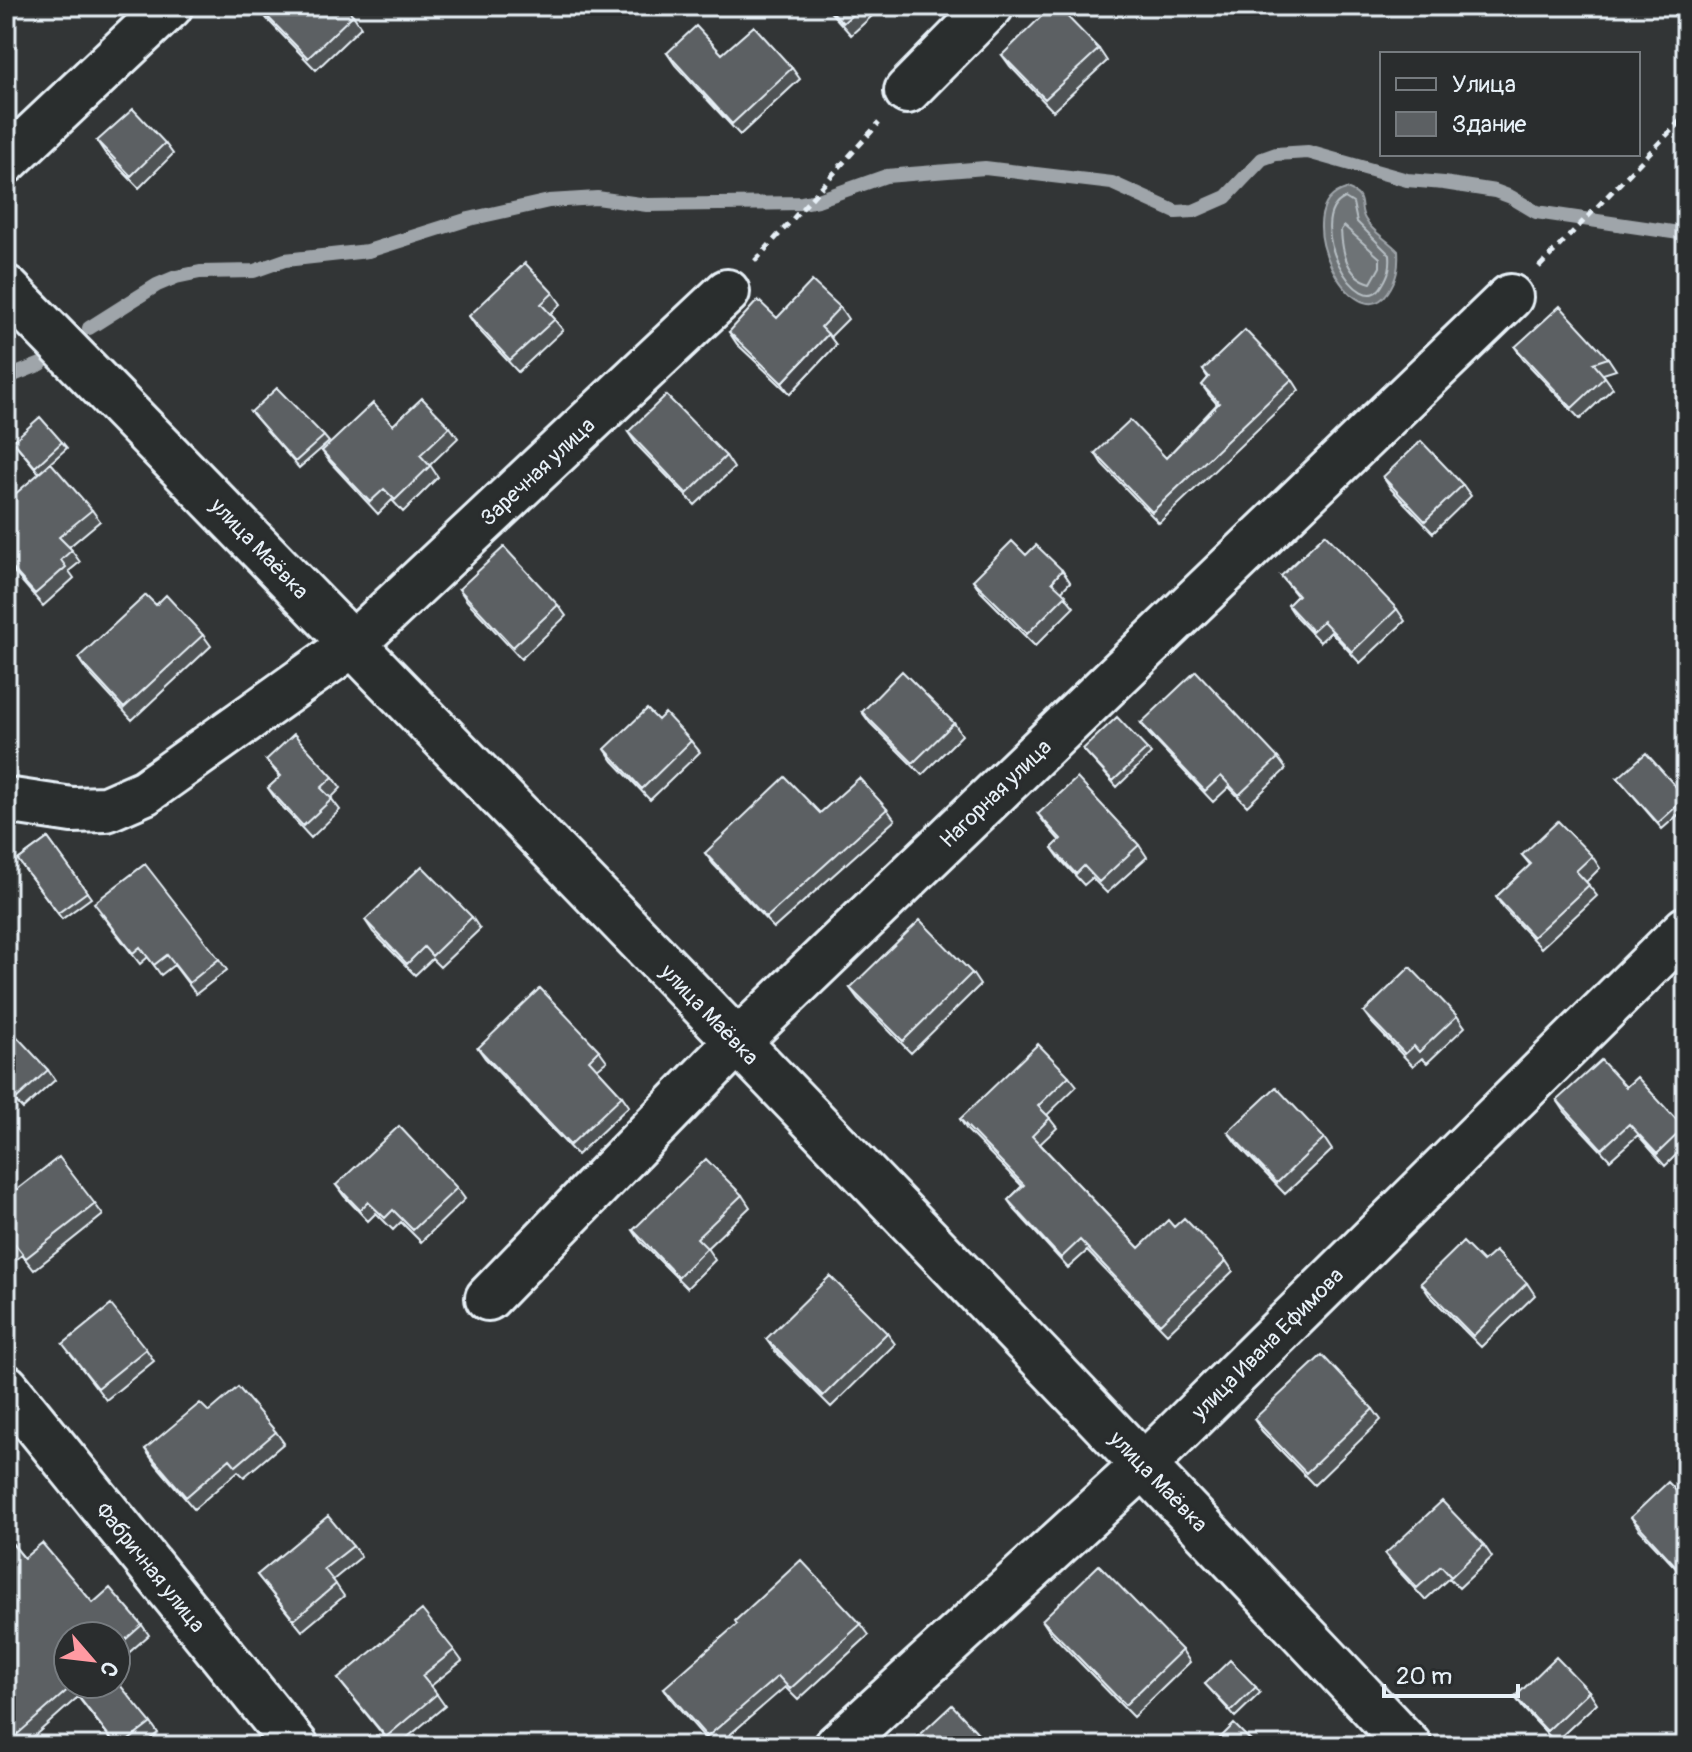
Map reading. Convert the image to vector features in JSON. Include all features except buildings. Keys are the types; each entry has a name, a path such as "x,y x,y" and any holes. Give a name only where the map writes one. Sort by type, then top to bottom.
{"street":[{"path":"6,161 170,6"},
{"path":"907,91 991,6"},
{"name":"улица Маёвка","path":"6,288 737,1042 1409,1746"},
{"name":"Заречная улица","path":"6,800 72,810 106,809 145,792 353,644 727,292"},
{"name":"Нагорная улица","path":"488,1298 737,1042 1510,297"},
{"name":"улица Ивана Ефимова","path":"837,1746 1144,1465 1686,929"},
{"name":"Фабричная улица","path":"6,1387 296,1746"}],"path":[{"path":"727,292 907,91"},
{"path":"1562,244 1686,115"}],"water":[{"path":"1346,189 1360,198 1368,224 1398,251 1394,282 1388,292 1374,303 1359,300 1344,286 1331,266 1323,243 1321,220 1328,201"}],"waterway":[{"path":"89,328 157,285 176,277 200,272 254,271 285,260 368,251 469,219 549,201 597,198 647,205 802,203 886,176 985,168 1112,183 1176,212 1194,211 1226,197 1262,159 1276,154 1308,152 1407,180 1495,191 1536,212 1686,234"},
{"path":"6,378 41,364"}]}
